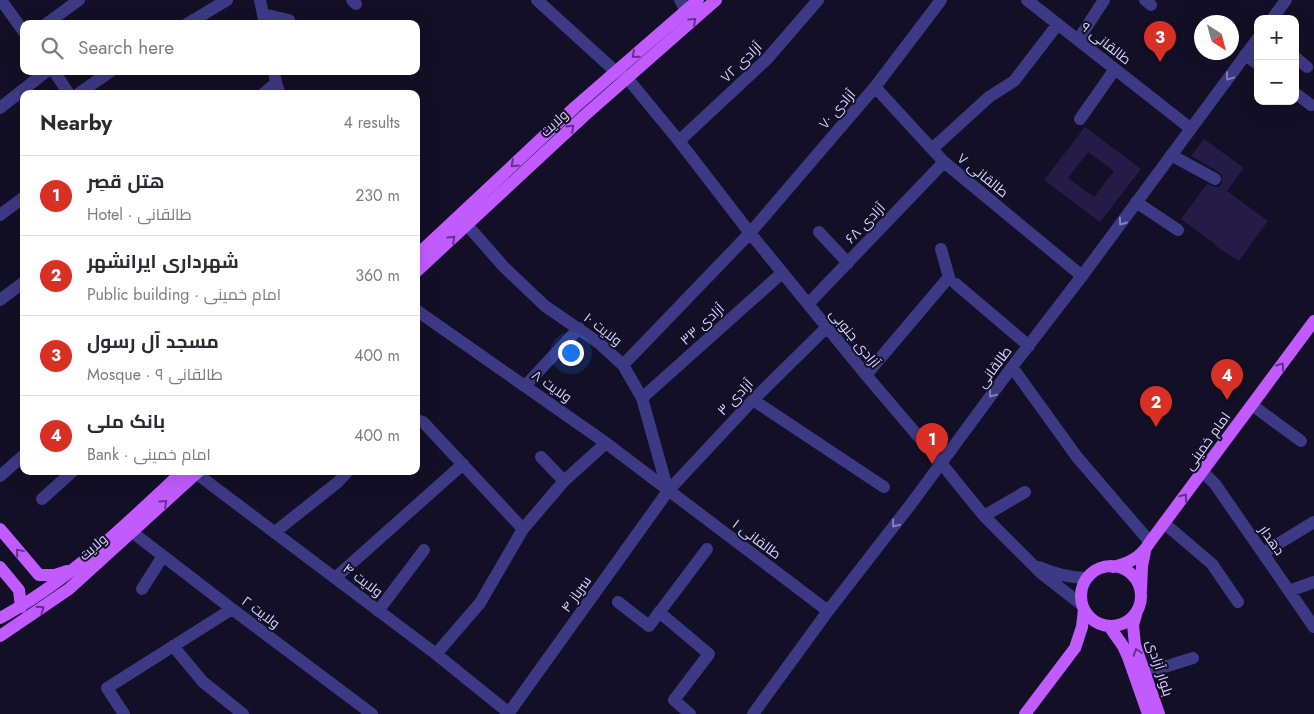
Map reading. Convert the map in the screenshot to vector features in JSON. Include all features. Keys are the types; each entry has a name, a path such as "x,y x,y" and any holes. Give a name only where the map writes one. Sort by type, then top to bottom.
{"main road":[{"name":"ولایت","path":"420,252 616,71 683,6 698,0"},
{"name":"ولایت","path":"420,268 584,116 716,0"},
{"name":"امام خمینی","path":"1113,566 1127,563 1148,546 1314,321"},
{"name":"ولایت","path":"0,618 20,607 72,570 138,514 179,475"},
{"name":"ولایت","path":"0,636 69,590 195,475"},
{"path":"0,529 39,575 72,570"},
{"name":"بلوار آزادی","path":"1148,546 1142,566 1140,596 1133,625 1135,645 1159,714"},
{"path":"1025,714 1087,634 1105,626 1118,626 1133,617 1138,610 1140,596 1137,582 1131,574 1113,566 1103,567 1094,572 1087,578 1082,587 1081,596 1086,614 1105,626"},
{"path":"0,567 19,590 20,607"},
{"path":"1075,648 1082,627 1083,607"},
{"name":"بلوار آزادی","path":"1105,626 1126,651 1148,714"}],"street":[{"path":"52,20 79,0"},
{"path":"193,20 228,0"},
{"path":"260,0 264,19 289,20"},
{"name":"آزادی جنوبی","path":"537,0 616,71 628,79 782,273 984,516 1032,564 1054,573 1074,578 1087,578"},
{"name":"آزادی ۷۲","path":"679,141 767,59 818,0"},
{"name":"آزادی ۷۰","path":"623,365 750,233 875,87 940,0"},
{"name":"طالقانی ۹","path":"1027,0 1190,128"},
{"path":"1078,40 1104,0"},
{"path":"1275,15 1286,0"},
{"path":"2,6 20,27"},
{"path":"932,149 989,96 1014,81 1058,24"},
{"name":"طالقانی","path":"753,714 828,611 911,504 1254,43"},
{"path":"1245,55 1254,61"},
{"path":"1299,60 1308,67"},
{"path":"1080,119 1115,69"},
{"path":"23,90 43,75"},
{"path":"57,75 66,90"},
{"path":"84,90 105,75"},
{"name":"طالقانی ۷","path":"875,87 944,162 1082,276"},
{"path":"0,108 20,93"},
{"path":"1299,96 1311,105"},
{"path":"1171,156 1215,180"},
{"name":"آزادی ۶۸","path":"808,304 944,162"},
{"path":"0,215 20,200"},
{"path":"1136,202 1178,230"},
{"name":"ولایت ۱۰","path":"467,225 504,267 545,306 599,343 623,365 642,398 668,491"},
{"path":"819,232 848,263"},
{"path":"866,375 949,277 941,249"},
{"name":"آزادی ۳۳","path":"642,398 782,273"},
{"path":"956,284 1029,346"},
{"path":"0,300 20,285"},
{"name":"ولایت ۸","path":"420,313 606,443 668,491"},
{"name":"آزادی ۳","path":"668,491 753,400 827,327"},
{"path":"525,386 579,328"},
{"path":"1012,367 1078,457 1148,546"},
{"path":"753,400 884,487"},
{"path":"1252,405 1301,441"},
{"path":"420,421 423,422 523,529"},
{"path":"436,654 480,603 523,529 564,481 606,443"},
{"path":"541,457 564,481"},
{"path":"0,476 20,458"},
{"path":"335,578 462,464"},
{"name":"دهدار","path":"1203,472 1215,484 1314,627"},
{"path":"42,499 69,475"},
{"name":"ولایت ۴","path":"202,475 436,654 509,714"},
{"path":"275,532 344,475"},
{"name":"طالقانی ۱","path":"668,491 828,611"},
{"name":"سرباز ۴","path":"509,714 668,491"},
{"path":"984,516 1025,492"},
{"path":"1263,553 1314,522"},
{"path":"1164,523 1212,564 1238,602"},
{"name":"ولایت ۲","path":"132,532 372,714"},
{"path":"618,602 649,626 707,549"},
{"path":"378,611 424,550"},
{"path":"142,589 163,556"},
{"path":"1032,564 1047,579 1083,607"},
{"path":"1289,591 1314,582"},
{"path":"123,714 107,688 232,609"},
{"path":"659,612 709,654 674,700 690,714"},
{"path":"173,646 203,682 243,714"},
{"path":"1145,673 1193,658"}],"building":[{"path":"1085,127 1141,169 1100,222 1044,180","holes":["1088,152 1114,171 1094,197 1068,178"]},
{"path":"1204,139 1244,168 1227,191 1268,221 1239,261 1214,245 1181,219 1207,184 1216,187 1220,186 1222,182 1222,175 1219,172 1191,156"}],"place":[{"name":"مسجد آل رسول","path":"1160,62"},
{"name":"بانک ملی","path":"1227,400"},
{"name":"شهرداری ایرانشهر","path":"1156,427"},
{"name":"هتل قصِر","path":"932,464"}]}
